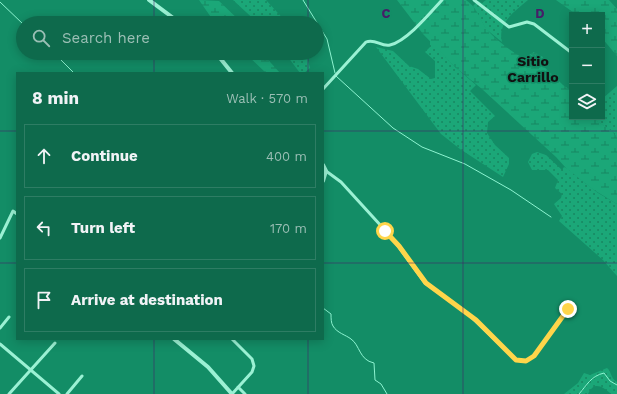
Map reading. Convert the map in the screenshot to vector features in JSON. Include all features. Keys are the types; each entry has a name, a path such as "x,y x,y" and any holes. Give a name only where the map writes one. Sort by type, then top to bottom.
{"street":[{"path":"149,0 171,16"},
{"path":"324,89 336,73 366,42 372,40 388,45 401,39 442,0"},
{"path":"474,0 509,27 527,22 534,24 569,51"},
{"path":"222,60 231,72"},
{"path":"324,167 326,171 341,182 393,239 426,283 472,317 516,360 526,361 534,356 568,309"},
{"path":"324,178 326,171"},
{"path":"0,238 13,211 16,213"},
{"path":"0,328 9,317"},
{"path":"175,340 208,367 232,394 252,372 254,364 252,359 233,340"},
{"path":"9,394 54,343"},
{"path":"0,344 59,394"},
{"path":"67,394 82,376"},
{"path":"238,387 244,394"}],"green space":[{"path":"199,0 219,1 235,16 210,16"},
{"path":"233,0 266,0 281,16 250,16"},
{"path":"397,0 466,0 475,9 487,29 496,39 508,48 524,58 534,52 543,57 541,64 569,89 569,120 596,120 612,131 617,138 617,204 594,190 566,168 482,89 455,67 423,34"},
{"path":"486,0 528,0 508,18 502,29 502,42 486,29 473,6 478,1 482,3"},
{"path":"556,0 609,0 617,9 617,56 605,42 605,12 573,12"},
{"path":"430,40 455,67 476,85 470,91 495,116 488,122 487,133 495,145 509,158 509,164 503,177 460,149 441,134 376,47 393,51 409,66 418,69 431,79 435,78 435,61 425,52 430,47"},
{"path":"252,60 268,60 279,72 265,72"},
{"path":"290,60 308,60 310,68 305,72 299,72"},
{"path":"617,86 617,138 614,133 595,120 605,120 605,96"},
{"path":"537,152 546,155 562,170 564,167 568,169 598,193 617,204 617,276 603,260 559,221 562,216 554,204 561,198 562,194 555,188 558,180 548,170 532,170 528,162 532,154"},
{"path":"607,368 613,379 617,382 617,394 611,394 601,387 596,386 590,390 588,394 564,394 578,383 584,373 590,375"}],"waterway":[{"path":"303,0 313,16"},
{"path":"0,2 16,17"},
{"path":"324,34 327,39 335,73"},
{"path":"61,60 73,72"},
{"path":"336,76 393,128 422,147 465,164 511,190 551,217"},
{"path":"324,309 331,314 332,323 335,328 354,342 365,359 374,363 375,380 381,384 387,394"},
{"path":"579,394 592,379 604,373 610,381 617,385"}],"district":[{"name":"Sitio Carrillo","path":"533,70"}],"route":[{"path":"385,231 399,246 414,269 426,283 476,320 512,358 516,360 526,361 534,356 568,309"}]}
